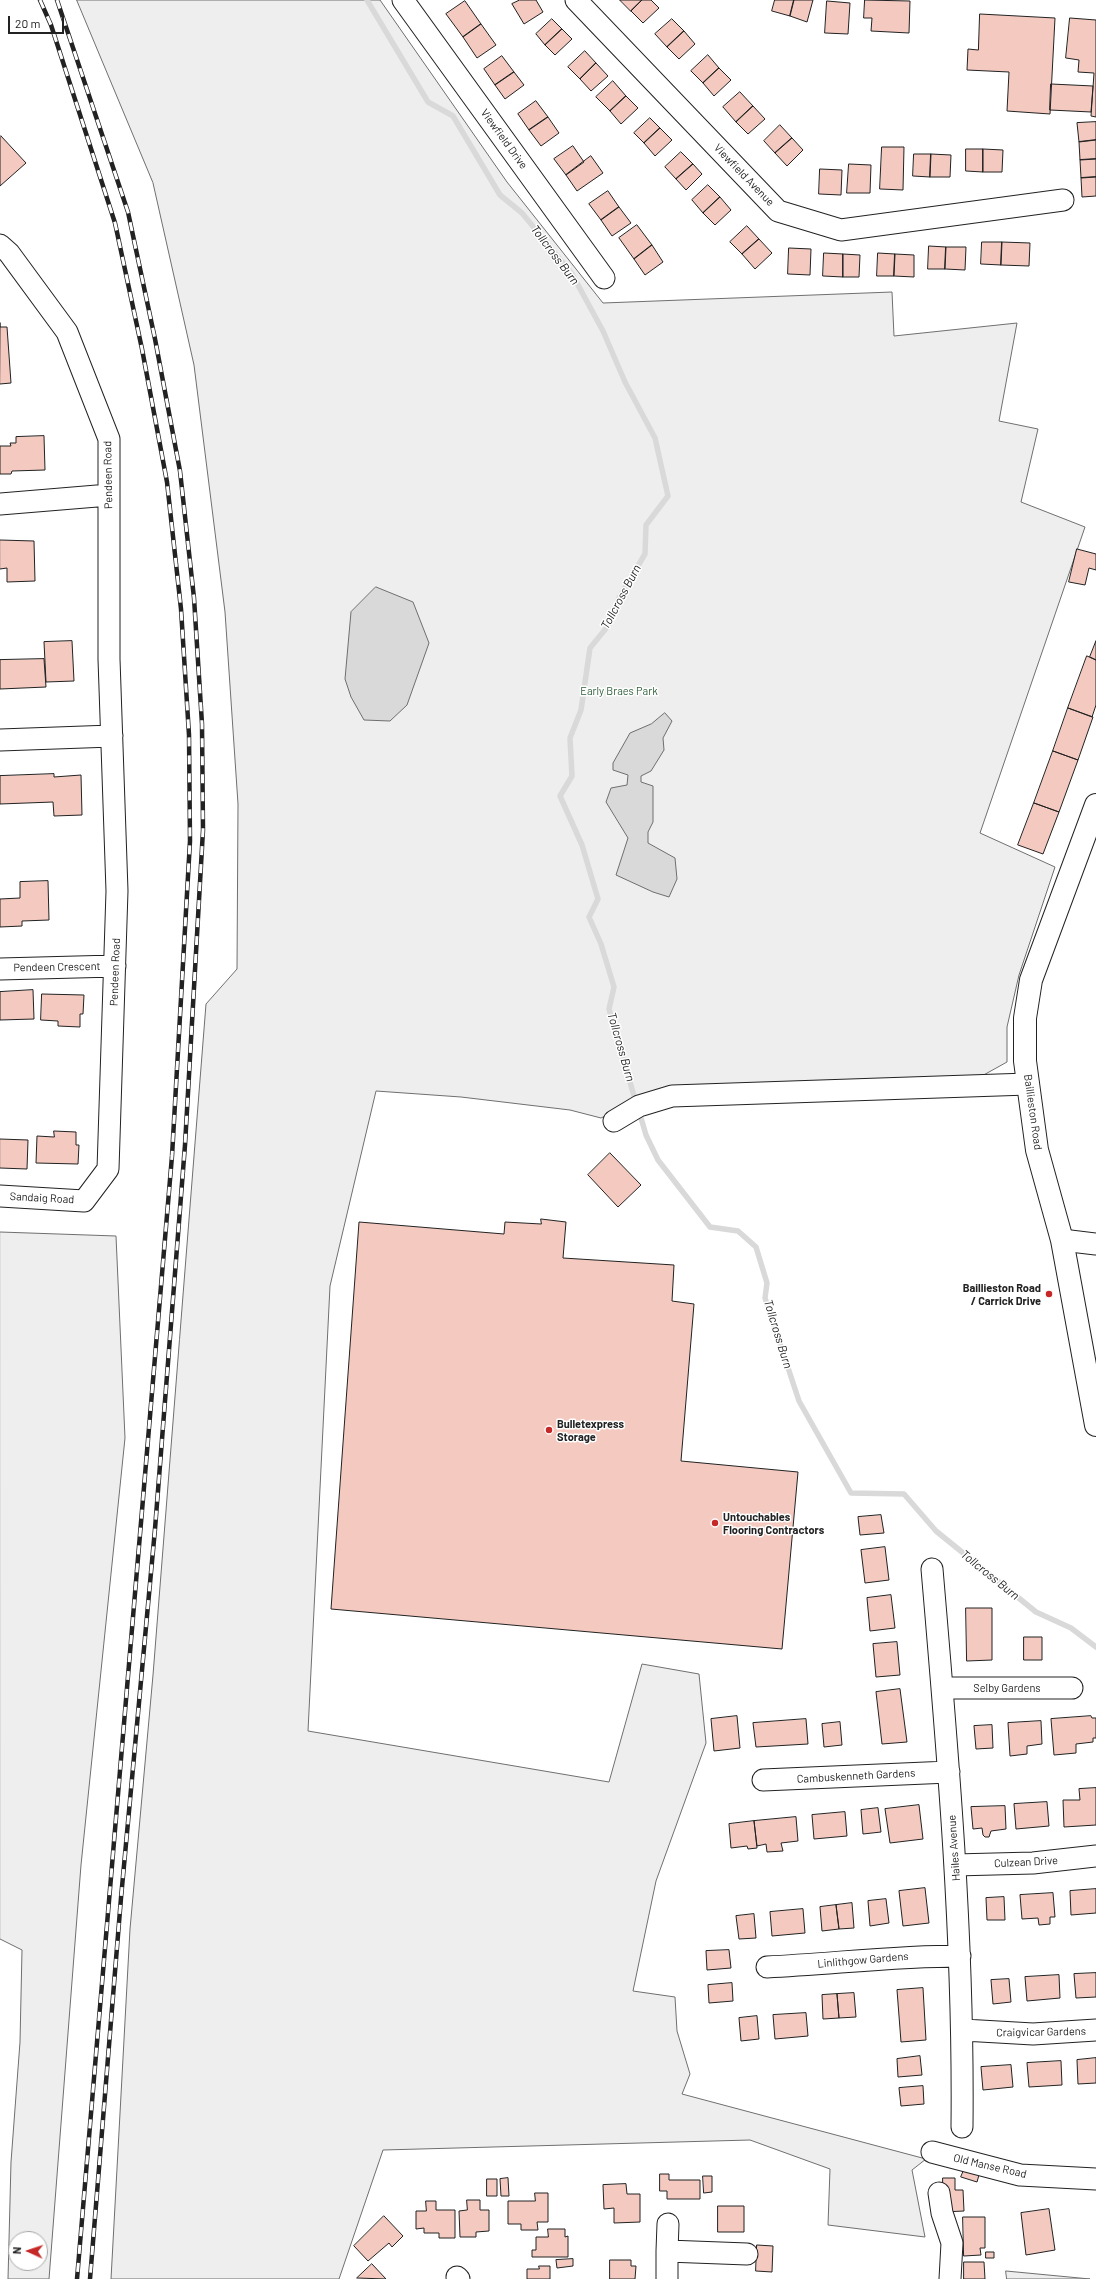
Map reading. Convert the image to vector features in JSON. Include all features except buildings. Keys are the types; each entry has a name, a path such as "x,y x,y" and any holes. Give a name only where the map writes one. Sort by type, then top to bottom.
{"main road":[{"name":"Baillieston Road","path":"1096,805 1031,980 1025,1018 1025,1061 1037,1150 1062,1240 1096,1425"}],"street":[{"name":"Viewfield Drive","path":"404,0 604,278"},
{"name":"Viewfield Avenue","path":"576,0 778,211 841,230 1063,200"},
{"name":"Pendeen Road","path":"0,245 8,253 67,332 109,439 109,659 117,891 115,966 108,1169 84,1200"},
{"path":"0,504 109,495"},
{"path":"0,740 112,736"},
{"name":"Pendeen Crescent","path":"0,969 115,966"},
{"path":"614,1121 639,1106 672,1096 1028,1084"},
{"name":"Sandaig Road","path":"0,1196 84,1200"},
{"path":"1062,1240 1096,1244"},
{"name":"Hailes Avenue","path":"932,1569 949,1772 960,1956 963,2030 962,2127"},
{"name":"Selby Gardens","path":"942,1688 1072,1688"},
{"name":"Cambuskenneth Gardens","path":"763,1780 949,1772"},
{"name":"Culzean Drive","path":"955,1865 1033,1862 1096,1856"},
{"name":"Linlithgow Gardens","path":"767,1967 842,1963 912,1956 960,1956"},
{"name":"Craigvicar Gardens","path":"963,2030 1033,2034 1096,2030"},
{"name":"Old Manse Road","path":"932,2152 1020,2175 1096,2179"},
{"path":"939,2193 942,2213 952,2243 950,2279"},
{"path":"667,2279 668,2224"},
{"path":"667,2251 747,2254"}],"green space":[{"name":"Early Braes Park","path":"77,0 380,0 507,182 603,303 892,292 894,336 1017,323 999,421 1038,429 1021,502 1085,527 980,833 1055,867 1019,975 1007,1027 1007,1062 980,1077 664,1088 601,1118 570,1110 461,1097 376,1091 330,1286 308,1731 609,1782 642,1664 699,1674 706,1743 656,1881 633,1991 675,1997 677,2031 690,2074 682,2094 926,2159 912,2170 925,2237 828,2225 830,2169 750,2140 383,2150 339,2279 111,2279 130,1929 153,1675 206,1004 237,969 238,804 225,612 194,365 153,183"},
{"path":"0,1232 116,1236 125,1438 81,1865 49,2279 8,2279 8,2271 48,2271 48,2231 9,2231 11,2162 20,2042 22,1950 0,1939"},
{"path":"1006,2271 1090,2279 1007,2279"}],"shaded area":[{"path":"376,587 413,602 429,643 407,705 390,721 364,720 351,697 345,679 351,612"},
{"path":"665,713 672,721 663,738 664,750 651,771 641,776 641,782 653,786 653,822 648,832 648,843 675,858 677,879 669,897 653,892 616,875 628,838 606,802 611,788 627,785 628,775 613,770 613,763 630,733 651,724"}],"waterway":[{"name":"Tollcross Burn","path":"367,0 428,102 453,116 500,195 522,213 572,274 603,331 625,382 655,438 668,496 646,525 645,554 619,598 608,626 590,648 581,710 570,738 572,776 560,796 582,845 598,899 589,917 601,944 614,987 609,1009 636,1103"},
{"name":"Tollcross Burn","path":"639,1111 646,1135 658,1160 710,1227 738,1231 756,1247 767,1283 765,1298 799,1401 851,1493 904,1494 936,1531 1036,1612 1071,1628 1096,1647"}],"railway":[{"path":"40,0 51,25 115,223 142,349 167,482 181,609 189,735 190,841 172,1156 77,2279"},
{"path":"57,0 128,212 155,339 180,471 194,598 202,724 203,830 185,1145 155,1529 121,1898 90,2279"}],"place":[{"name":"Baillieston Road / Carrick Drive","path":"1049,1294"},
{"name":"Bulletexpress Storage","path":"549,1430"},
{"name":"Untouchables Flooring Contractors","path":"715,1523"}]}
